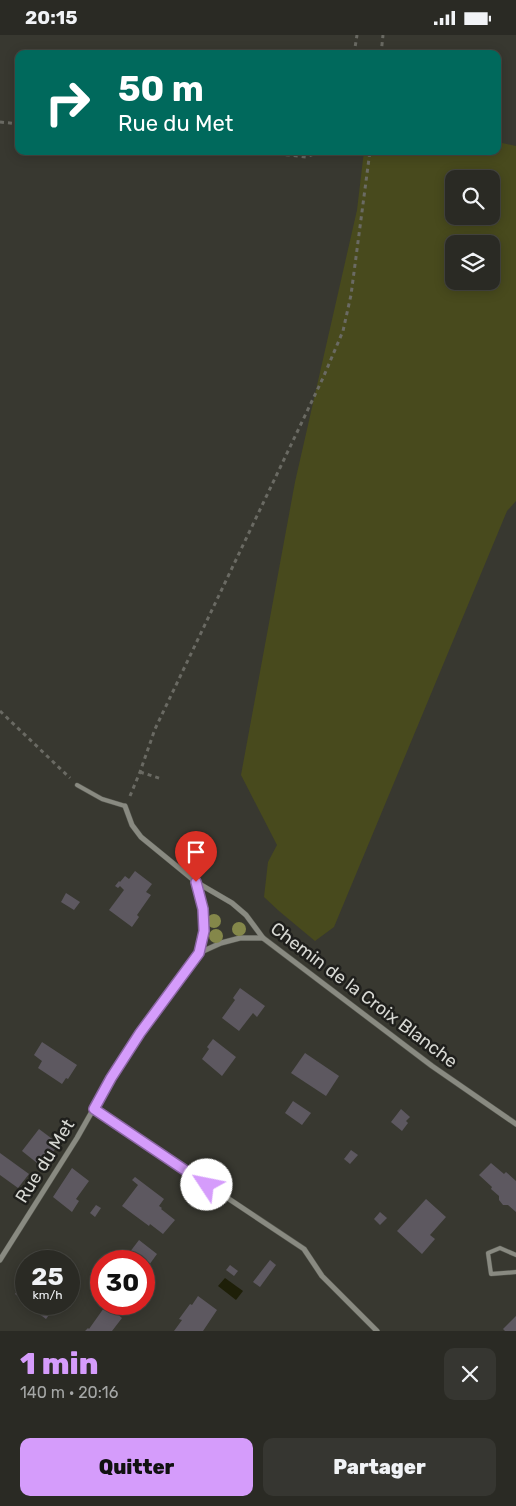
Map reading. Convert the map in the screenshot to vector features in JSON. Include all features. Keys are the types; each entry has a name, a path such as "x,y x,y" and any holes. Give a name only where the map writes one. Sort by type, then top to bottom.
{"street":[{"name":"Chemin de la Croix Blanche","path":"125,806 132,825 141,837 196,882 232,903 246,915 263,939 432,1066 516,1124"},
{"name":"Rue du Met","path":"0,1260 140,1033 199,953 204,924 203,909 196,882"},
{"name":"Rue du Met","path":"199,953 240,937 263,939"},
{"path":"94,1109 304,1249 322,1276 377,1331"}],"lane":[{"path":"77,785 102,799 125,806"},
{"path":"516,1255 500,1248 488,1253 490,1274 516,1272"}],"path":[{"path":"355,50 357,35"},
{"path":"381,50 383,35"},
{"path":"0,122 15,124"},
{"path":"289,155 306,157 311,155"},
{"path":"125,806 140,772 155,729 323,378 343,331 352,286 369,155"},
{"path":"0,711 77,785"},
{"path":"140,772 162,779"}],"green space":[{"path":"501,143 516,146 516,501 507,511 334,927 315,941 264,897 268,862 277,845 241,775 295,482 357,210 364,155 501,155"}],"shaded area":[{"path":"225,1278 243,1291 236,1300 218,1286"}],"building":[{"path":"135,871 152,884 146,892 151,895 137,915 139,917 132,927 109,910 124,890 120,886 118,888 115,886 125,876 129,879"},
{"path":"66,893 80,902 74,910 61,902"},
{"path":"240,988 265,1006 257,1017 253,1013 239,1031 222,1018 235,1000 233,998"},
{"path":"213,1039 236,1057 222,1076 202,1059"},
{"path":"42,1042 77,1065 68,1079 66,1078 62,1084 38,1068 42,1061 34,1055"},
{"path":"305,1053 339,1076 326,1096 291,1073"},
{"path":"293,1101 311,1113 302,1125 285,1113"},
{"path":"401,1109 410,1117 402,1131 391,1122"},
{"path":"39,1129 59,1144 42,1167 22,1151"},
{"path":"351,1150 358,1155 350,1164 344,1159"},
{"path":"0,1153 29,1174 18,1188 0,1175"},
{"path":"491,1163 516,1181 516,1212 508,1205 503,1205 499,1200 499,1196 491,1189 492,1187 479,1175"},
{"path":"72,1168 89,1181 76,1199 79,1201 72,1212 53,1197"},
{"path":"135,1177 164,1199 159,1206 175,1220 163,1234 122,1206 138,1185 132,1180"},
{"path":"426,1199 446,1217 430,1235 435,1239 422,1254 397,1231"},
{"path":"96,1205 101,1208 95,1217 90,1213"},
{"path":"380,1212 387,1218 380,1225 374,1219"},
{"path":"139,1240 152,1250 131,1250"},
{"path":"270,1260 276,1265 260,1287 253,1282"},
{"path":"230,1265 238,1271 234,1276 226,1270"},
{"path":"198,1296 217,1310 203,1331 174,1331 182,1320 179,1319"},
{"path":"41,1315 49,1315 46,1319"},
{"path":"99,1315 118,1315 122,1318 112,1331 85,1331 89,1329"},
{"path":"516,1316 516,1331 505,1331 503,1329"}],"route":[{"path":"196,882 203,909 204,931 199,953 140,1033 111,1078 94,1109 207,1185"}]}
